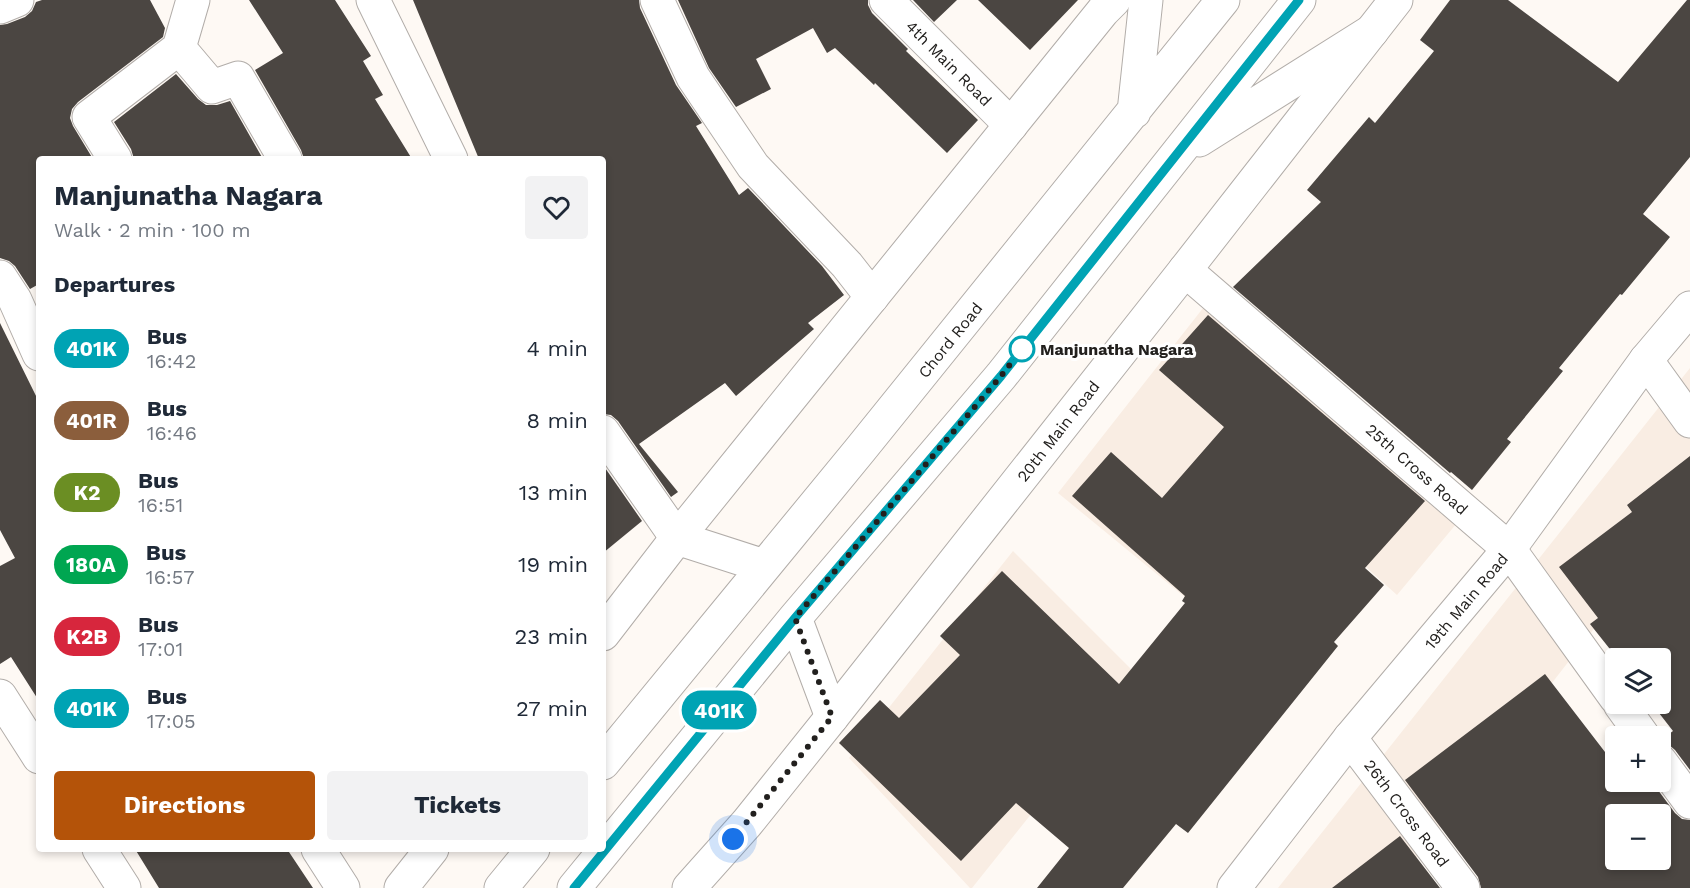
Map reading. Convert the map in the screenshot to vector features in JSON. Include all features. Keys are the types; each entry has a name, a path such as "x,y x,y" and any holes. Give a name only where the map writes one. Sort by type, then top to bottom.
{"street":[{"path":"0,7 17,0"},
{"path":"113,156 89,117 179,48 193,0"},
{"path":"373,0 450,156"},
{"path":"657,0 693,77 753,166 848,265 872,297"},
{"name":"4th Main Road","path":"886,0 1011,125"},
{"path":"1134,112 1146,0"},
{"name":"Chord Road","path":"606,759 860,450 1222,0"},
{"path":"606,848 795,618 1001,376 1299,0"},
{"name":"20th Main Road","path":"832,717 1396,0"},
{"path":"606,627 1011,125 1102,4"},
{"path":"1179,152 1372,31"},
{"path":"179,48 212,87 238,78 283,156"},
{"name":"25th Cross Road","path":"1185,270 1509,549 1605,683"},
{"path":"0,277 15,300 36,347"},
{"name":"19th Main Road","path":"1234,888 1350,738 1509,549 1646,360 1690,308"},
{"path":"1646,360 1690,421"},
{"path":"606,436 677,538 764,566"},
{"path":"689,888 747,823 832,717 795,618"},
{"path":"0,696 36,752"},
{"name":"26th Cross Road","path":"1350,738 1463,888"},
{"path":"1671,776 1690,802"},
{"path":"101,852 124,888"},
{"path":"320,852 343,888"},
{"path":"401,888 430,852"},
{"path":"501,888 531,852"},
{"path":"574,888 603,852"}],"shaded area":[{"path":"1207,303 1457,523 1397,595 1286,495 1197,607 1058,493"},
{"path":"1690,368 1690,505 1393,888 1278,888"},
{"path":"1013,551 1140,678 970,888 849,758"}],"building":[{"path":"42,0 150,0 165,28 163,37 72,109 70,118 73,126 91,156 36,156 36,286 30,289 15,266 0,258 0,25 25,17 32,11 36,2"},
{"path":"249,0 335,0 371,56 363,61 383,95 375,99 410,156 303,156 255,70 283,53"},
{"path":"413,0 639,0 640,8 676,85 702,123 696,126 739,195 748,188 822,266 844,295 808,323 814,329 736,396 725,383 639,444 678,492 671,497 618,421 611,415 606,414 606,156 478,156"},
{"path":"678,0 868,0 872,13 908,49 906,51 978,120 947,153 875,83 874,85 835,48 827,53 813,28 756,59 771,89 736,107 709,68"},
{"path":"913,0 957,0 934,22"},
{"path":"978,0 1078,0 1030,50"},
{"path":"1450,0 1508,0 1618,82 1687,0 1690,0 1690,157 1643,214 1670,237 1559,368 1563,371 1507,439 1511,442 1472,490 1233,287 1321,202 1307,190 1369,117 1375,123 1434,51 1420,40"},
{"path":"176,74 206,105 217,105 230,101 261,156 133,156 114,122"},
{"path":"1208,315 1425,501 1365,568 1384,585 1334,642 1338,646 1188,833 1176,824 1123,888 1037,888 1069,848 1016,803 961,861 839,743 880,700 899,718 960,655 940,636 1002,571 1119,684 1185,603 1182,601 1185,596 1072,496 1111,452 1162,498 1224,427 1159,370"},
{"path":"0,323 36,396 36,696 11,657 0,664 0,566 15,558 0,530"},
{"path":"1690,456 1690,770 1671,747 1673,731 1660,714 1671,714 1671,648 1609,648 1590,624 1598,618 1559,567 1632,512 1627,505"},
{"path":"606,469 642,521 606,551"},
{"path":"1545,674 1605,752 1605,792 1659,792 1668,804 1605,804 1605,870 1671,870 1671,808 1682,819 1690,820 1690,888 1481,888 1478,877 1405,780"},
{"path":"1400,836 1440,888 1332,888"},
{"path":"137,852 289,852 313,888 159,888"}],"bus line":[{"name":"401K","path":"606,848 795,618 1001,376 1299,0"},
{"name":"401K","path":"574,888 603,852"}],"place":[{"name":"Manjunatha Nagara","path":"1022,349"}],"route":[{"path":"733,839 832,717 795,618 1022,349"}]}
